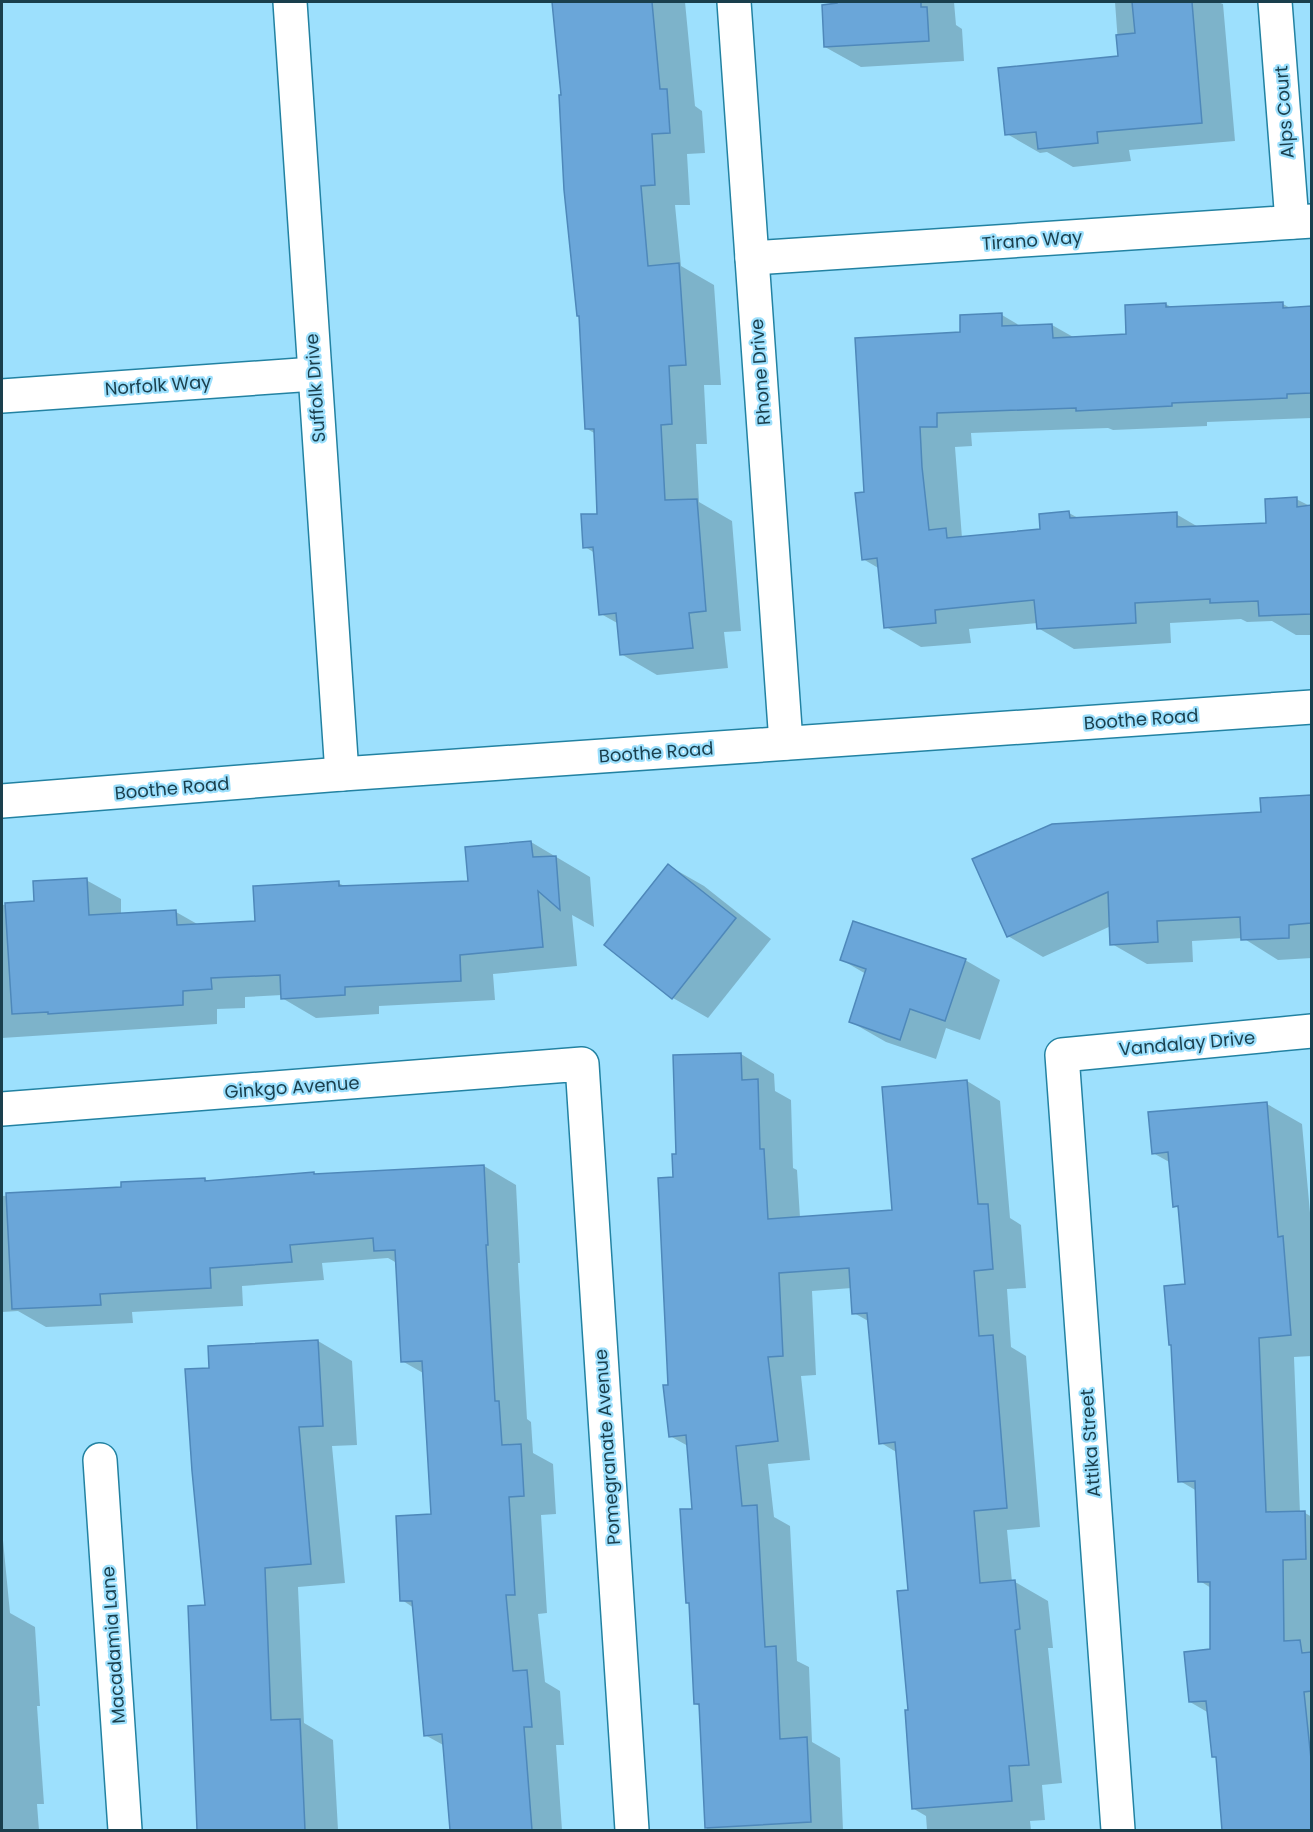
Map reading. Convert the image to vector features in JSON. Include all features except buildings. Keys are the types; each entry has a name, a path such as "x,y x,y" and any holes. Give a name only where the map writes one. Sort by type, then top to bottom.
{"street":[{"name":"Suffolk Drive","path":"290,2 342,774"},
{"name":"Rhone Drive","path":"734,2 786,743"},
{"name":"Alps Court","path":"1275,2 1302,221"},
{"name":"Tirano Way","path":"752,258 1302,221"},
{"name":"Norfolk Way","path":"2,396 314,374"},
{"name":"Boothe Road","path":"2,801 342,774 1311,707"},
{"name":"Vandalay Drive","path":"1062,1055 1311,1031"},
{"name":"Attika Street","path":"1062,1055 1118,1830"},
{"name":"Ginkgo Avenue","path":"2,1109 582,1064"},
{"name":"Pomegranate Avenue","path":"582,1064 632,1830"},
{"name":"Macadamia Lane","path":"100,1460 125,1830"}]}
